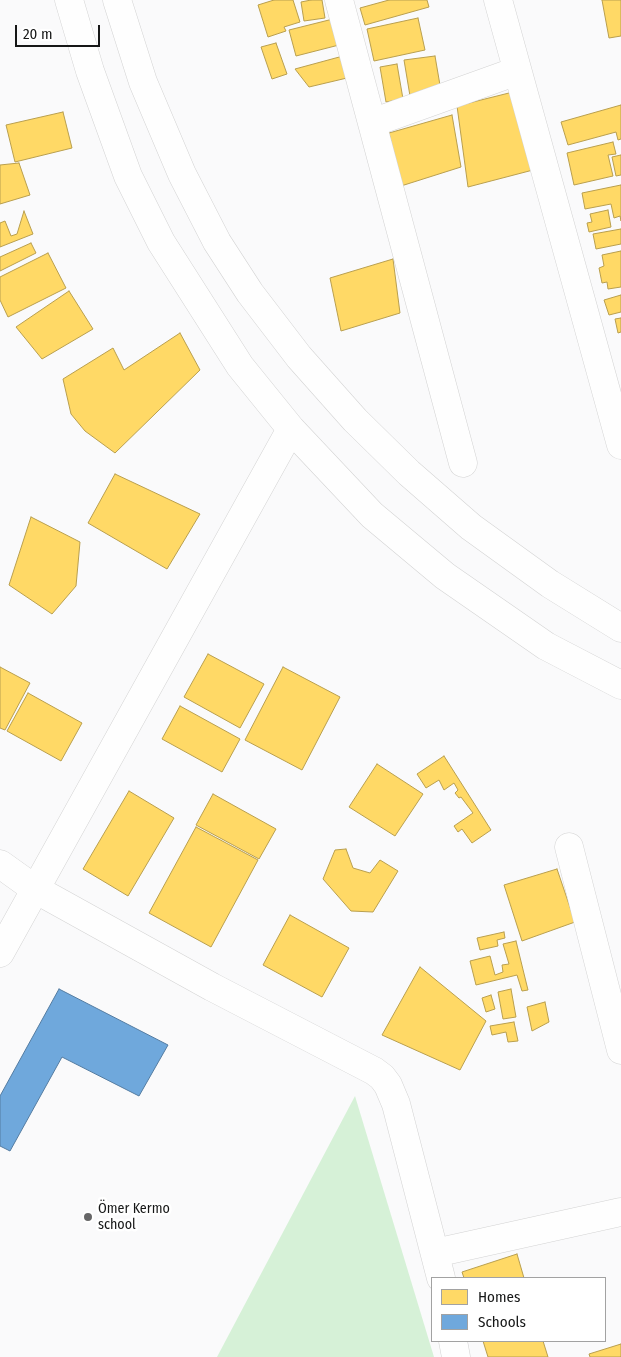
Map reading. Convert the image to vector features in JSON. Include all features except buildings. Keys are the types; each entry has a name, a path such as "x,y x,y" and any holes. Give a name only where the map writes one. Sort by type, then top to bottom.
{"street":[{"path":"69,0 90,71 128,176 161,242 240,366 291,429 372,515 445,576 546,646 621,686"},
{"path":"117,0 143,82 182,174 217,242 250,293 299,357 355,420 409,473 471,528 550,584 621,628"},
{"path":"339,0 463,463"},
{"path":"498,0 621,445"},
{"path":"372,123 517,71"},
{"path":"0,953 291,429"},
{"path":"569,847 617,1016 621,1050"},
{"path":"0,864 35,889 212,988 374,1071 382,1077 388,1085 396,1104 438,1266 621,1212"},
{"path":"453,1342 456,1357"}],"green space":[{"path":"355,1096 434,1357 217,1357"}],"place":[{"name":"Ömer Kermo school","path":"88,1217"}]}
